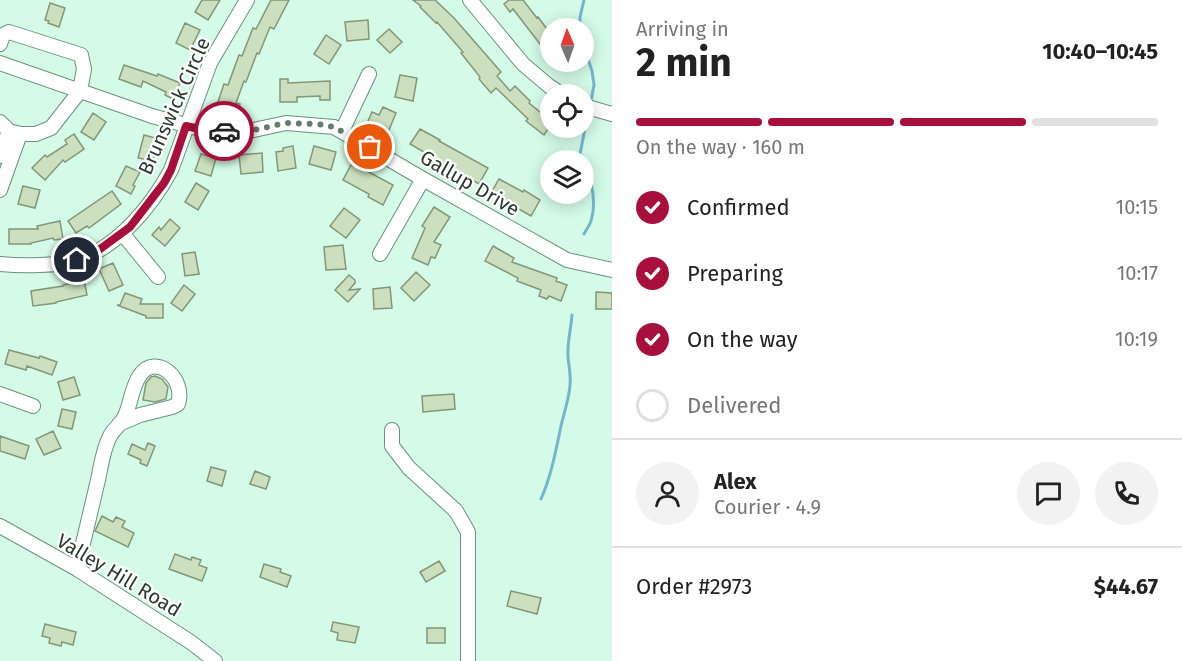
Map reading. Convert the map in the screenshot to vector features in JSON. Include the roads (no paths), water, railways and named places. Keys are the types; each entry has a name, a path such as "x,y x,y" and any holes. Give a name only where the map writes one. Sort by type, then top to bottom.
{"street":[{"name":"Brunswick Circle","path":"0,264 14,266 77,260 96,252 130,227 164,183 171,170 210,63 247,0"},
{"path":"470,0 523,64 547,84"},
{"path":"0,44 3,34 9,32 81,55 84,69 80,91 51,128 36,134 10,129"},
{"name":"Gallup Drive","path":"0,63 152,116 208,131 254,130 286,123 334,127 567,260 612,270"},
{"path":"342,131 369,75"},
{"path":"594,109 612,114"},
{"path":"0,156 10,129"},
{"path":"0,190 10,129"},
{"path":"380,254 423,179"},
{"path":"122,233 158,278"},
{"path":"76,569 104,455 110,437 119,424 124,418 139,377 145,370 156,367 171,373 180,390 178,404 119,424"},
{"path":"0,394 33,406"},
{"path":"392,430 392,446 409,468 456,511 468,532 468,661"},
{"name":"Valley Hill Road","path":"0,526 76,569 192,643 215,661"}],"waterway":[{"path":"580,18 584,0"},
{"path":"592,72 594,84"},
{"path":"581,150 583,138"},
{"path":"584,234 593,214 593,204"},
{"path":"541,499 550,473 569,395 568,346 572,315"}]}
